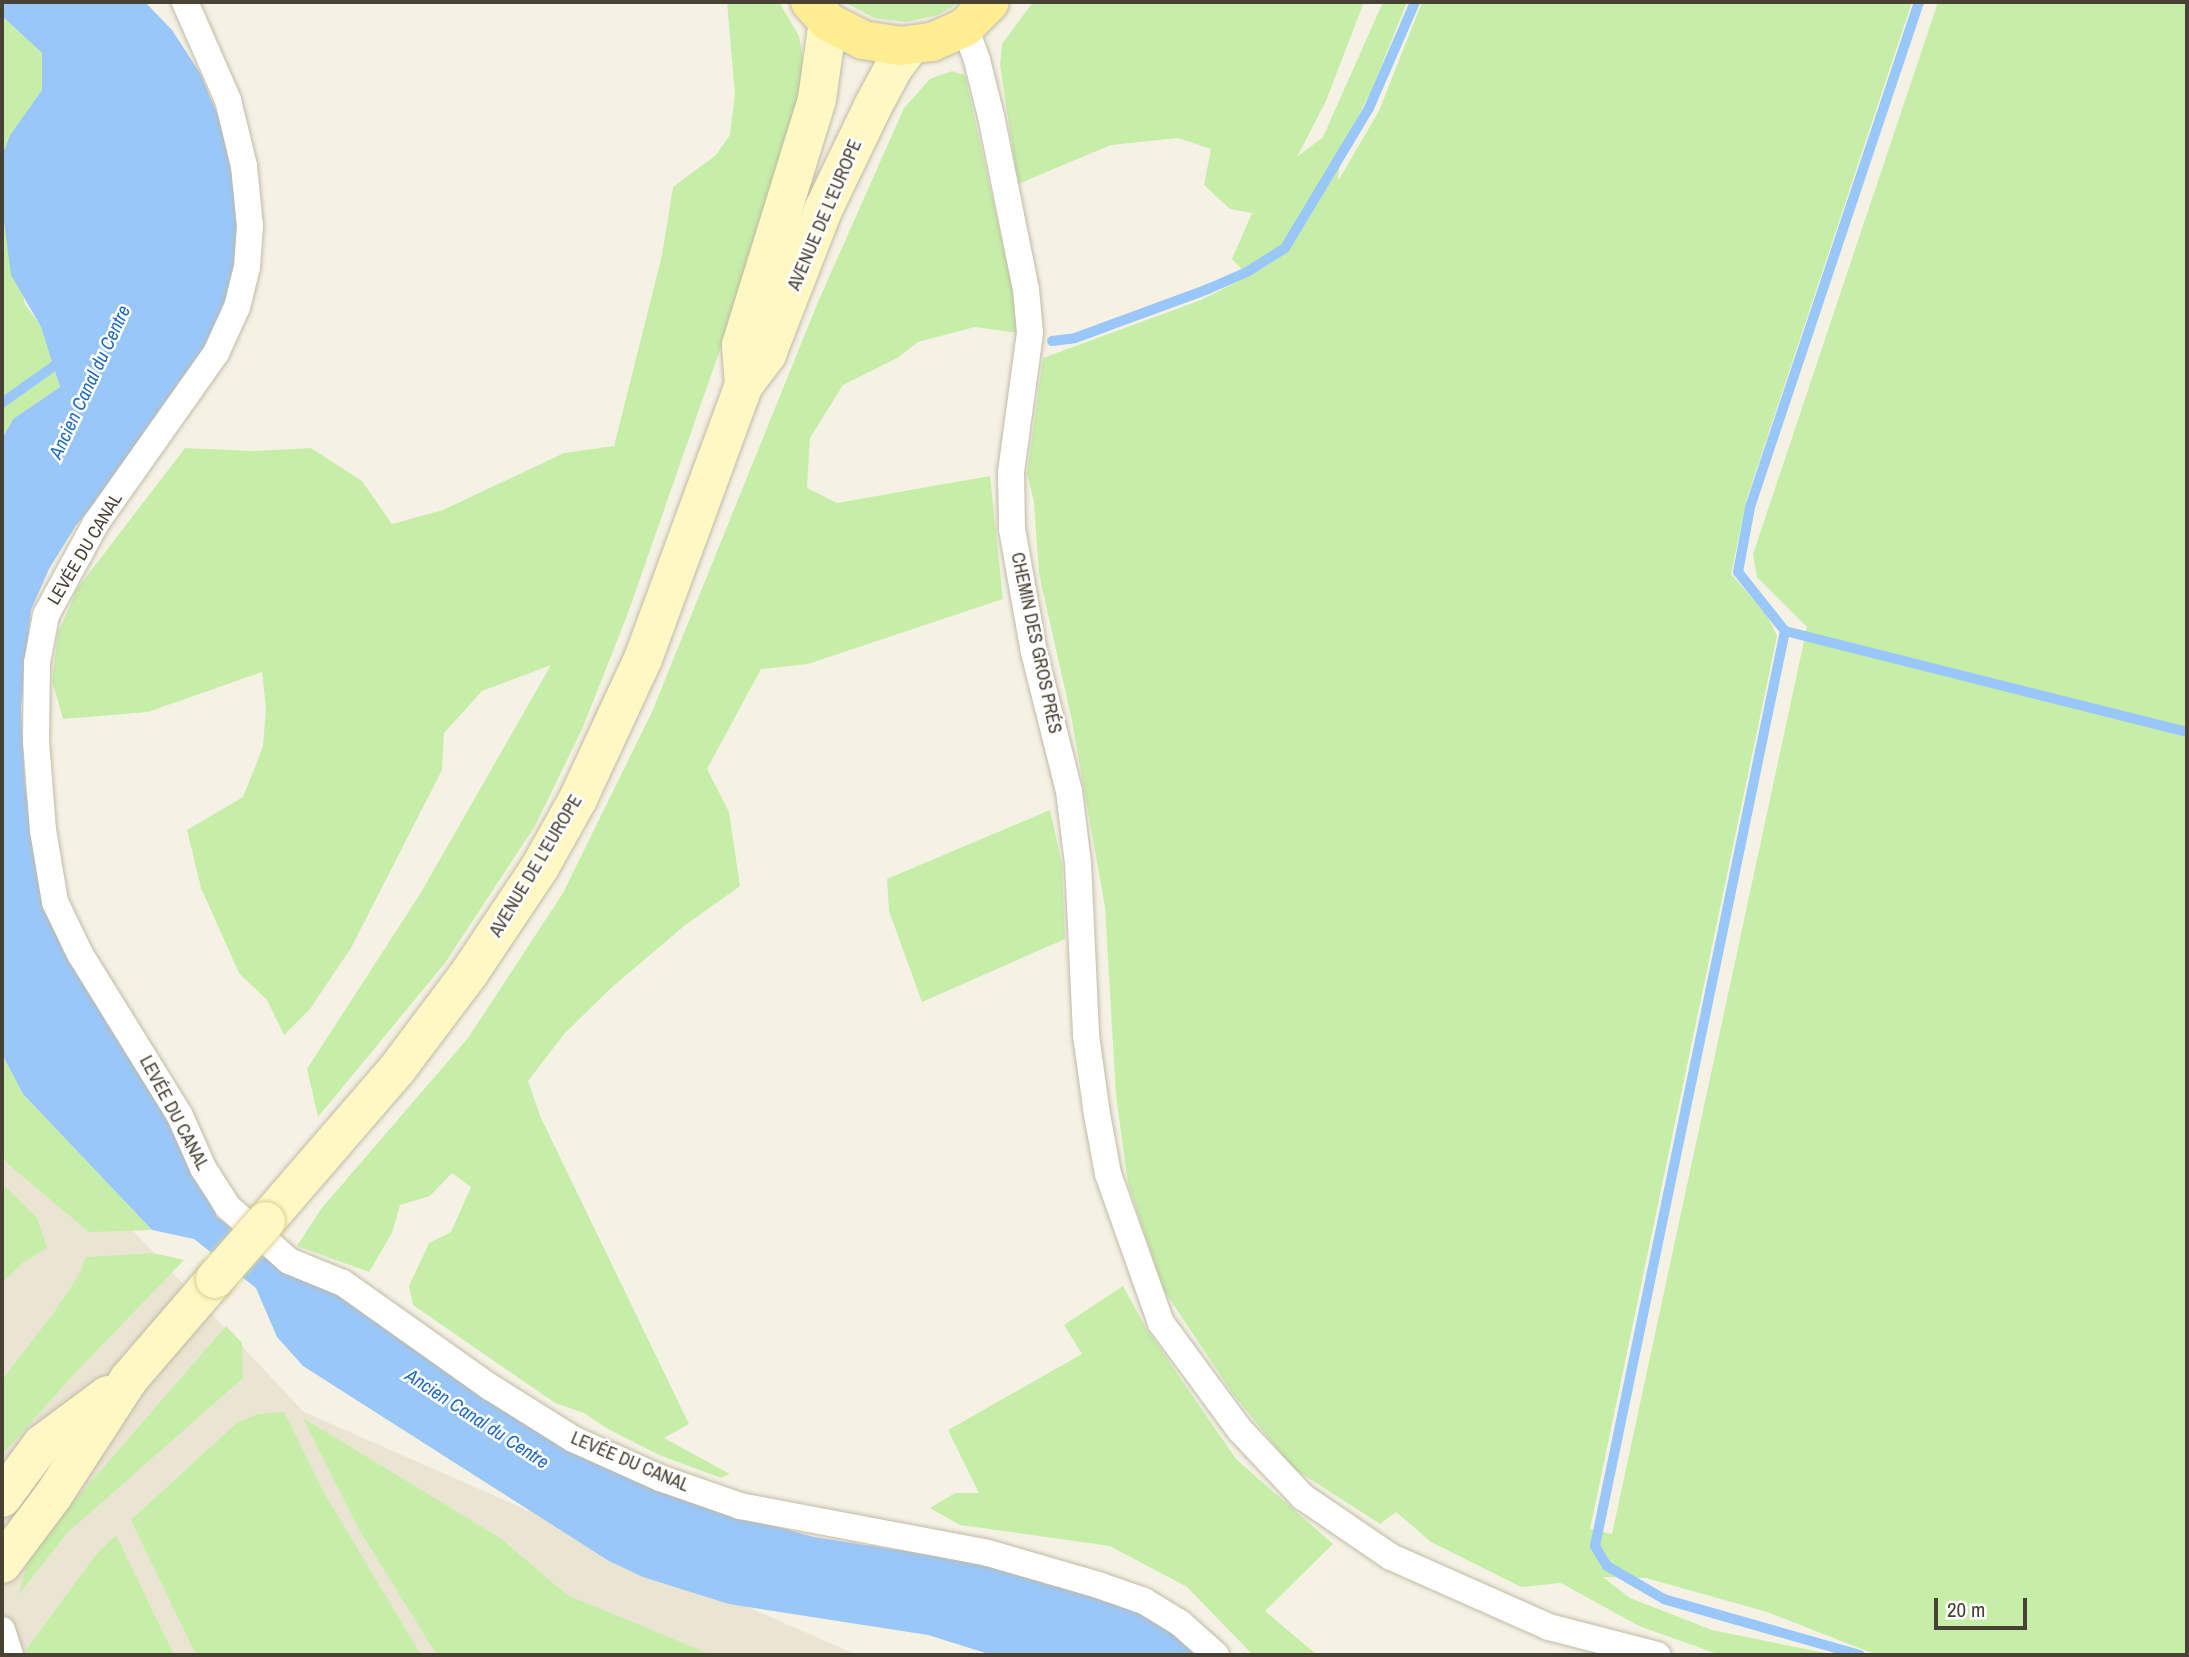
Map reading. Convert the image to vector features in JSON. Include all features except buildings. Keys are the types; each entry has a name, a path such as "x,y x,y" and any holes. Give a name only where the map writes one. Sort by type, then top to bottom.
{"main road":[{"path":"819,12 863,40 909,46 932,42 977,14"},
{"name":"AVENUE DE L'EUROPE","path":"744,385 741,345 817,99 819,12"},
{"name":"AVENUE DE L'EUROPE","path":"129,1379 398,1068 470,972 546,856 608,739 643,659 744,385 767,354 823,210 872,108 894,67 909,46"},
{"path":"2,1498 42,1444 129,1379"},
{"path":"2,1564 53,1496 129,1379"}],"street":[{"name":"LEVÉE DU CANAL","path":"186,2 228,100 244,166 250,226 247,267 237,307 216,353 96,523 46,615 37,663 36,741 43,830 55,902 80,954 180,1116 203,1168 229,1207 289,1261 343,1283 490,1387 573,1439 660,1478 740,1506 988,1553 1098,1585 1144,1601 1180,1623 1216,1655"},
{"name":"CHEMIN DES GROS PRÉS","path":"977,14 977,60 1026,289 1030,333 1011,472 1012,528 1034,652 1069,790 1078,863 1090,1061 1108,1174 1161,1323 1240,1430 1303,1497 1391,1557 1549,1627 1657,1655"},
{"path":"2,1630 10,1655"}],"shaded area":[{"path":"2,1092 304,1412 857,1655 2,1655"}],"green space":[{"path":"727,2 779,2 799,36 804,64 793,124 752,258 628,613 583,727 535,826 445,963 318,1117 307,1069 420,894 551,665 482,691 444,733 442,770 351,948 310,1009 284,1035 267,1000 239,973 201,888 187,830 243,797 263,747 266,708 262,672 148,712 63,719 52,681 58,633 77,589 185,448 252,451 311,448 362,481 392,524 443,510 564,453 614,446 662,255 673,187 716,155 730,135 735,94"},
{"path":"844,2 960,2 938,15 906,22 874,18"},
{"path":"1033,2 1364,2 1326,101 1297,157 1323,137 1383,2 1407,2 1372,89 1341,150 1338,181 1379,111 1422,2 1912,2 1747,498 1731,574 1767,615 1777,636 1590,1529 1612,1534 1807,627 1757,577 1753,554 1938,2 2187,2 2187,1655 1877,1655 1767,1612 1646,1578 1603,1577 1630,1598 1712,1630 1835,1655 1720,1655 1639,1626 1561,1583 1521,1587 1431,1542 1396,1512 1380,1524 1293,1468 1233,1394 1163,1289 1128,1183 1116,1095 1105,907 1071,716 1039,574 1034,502 1027,474 1043,358 1201,300 1248,276 1232,259 1252,213 1230,209 1204,185 1211,149 1178,138 1111,145 1018,184 1000,65 1002,44"},
{"path":"2,16 42,53 42,90 10,135 2,156"},
{"path":"952,71 965,75 1016,304 1018,333 975,327 918,342 899,357 843,385 810,438 807,488 837,503 990,476 1003,599 808,664 761,669 707,769 729,812 740,886 684,926 610,989 565,1033 528,1081 541,1118 689,1424 664,1438 730,1474 721,1478 659,1455 608,1429 584,1413 555,1403 413,1305 409,1286 429,1243 451,1232 471,1187 452,1173 430,1196 400,1205 392,1233 369,1272 297,1246 321,1209 468,1038 563,893 652,712 818,302 904,108 930,79"},
{"path":"2,207 25,304 41,327 60,387 13,419 2,439"},
{"path":"1050,810 1062,864 1065,939 922,1002 889,911 887,879"},
{"path":"2,1054 23,1094 152,1230 89,1232 8,1164 2,1155"},
{"path":"2,1183 37,1218 47,1248 22,1263 2,1283"},
{"path":"153,1253 184,1260 73,1375 2,1455 2,1380 55,1311 79,1275 86,1257"},
{"path":"1123,1286 1146,1328 1236,1459 1333,1544 1265,1611 1317,1655 1253,1655 1187,1587 1110,1546 960,1525 930,1508 955,1493 979,1493 948,1430 1082,1354 1064,1325"},
{"path":"226,1326 242,1343 243,1378 67,1533 19,1594 31,1551"},
{"path":"284,1412 323,1491 421,1655 196,1655 131,1520 238,1422 258,1414"},
{"path":"303,1418 500,1538 567,1595 712,1655 437,1655 360,1531"},
{"path":"116,1535 174,1655 30,1655 26,1650 95,1556"}],"water":[{"name":"Ancien Canal du Centre","path":"2,2 145,2 172,30 200,73 222,125 229,150 238,213 236,267 225,316 134,453 75,527 49,569 31,610 21,708 25,785 41,893 64,952 139,1064 217,1217 277,1263 315,1281 734,1515 814,1537 994,1565 1145,1612 1204,1655 992,1655 928,1635 729,1604 643,1577 609,1561 303,1366 277,1337 256,1288 194,1239 152,1230 23,1094 2,1054 2,439 13,419 60,387 41,327 11,275 2,207 2,156 10,135 42,90 42,53 2,16"}],"waterway":[{"path":"1052,341 1075,338 1208,289 1247,272 1285,248 1369,108 1415,2"},
{"path":"1860,1655 1664,1599 1607,1566 1595,1546 1785,631 1738,572 1750,507 1919,2"},
{"path":"2,403 64,359"},
{"path":"1785,631 2187,732"}]}
